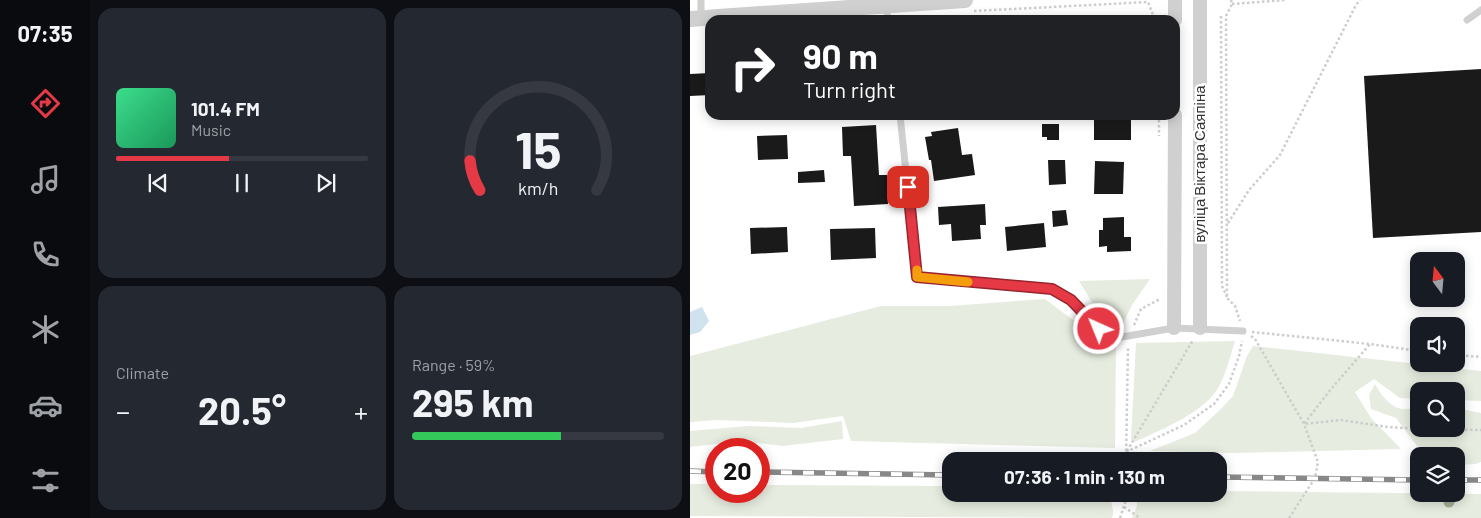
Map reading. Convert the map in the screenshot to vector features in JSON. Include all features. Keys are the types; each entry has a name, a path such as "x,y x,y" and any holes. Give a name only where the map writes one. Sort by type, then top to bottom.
{"street":[{"path":"1175,0 1175,15"},
{"name":"вуліца Віктара Саяпіна","path":"1200,0 1200,328"},
{"path":"823,15 887,13 969,5"},
{"name":"вуліца Віктара Саяпіна","path":"1174,328 1175,120"}],"lane":[{"path":"696,19 702,0"},
{"path":"1467,20 1481,10"},
{"path":"901,120 917,277 1052,289 1071,300 1099,329 1122,337 1174,328 1243,331"}],"path":[{"path":"1227,298 1226,16 1232,4 1231,0"},
{"path":"1232,4 1286,0"},
{"path":"1227,224 1249,190 1280,155 1333,48 1360,0"},
{"path":"969,5 1148,2 1153,15"},
{"path":"1126,452 1184,424 1214,404 1229,384 1239,356 1243,331 1236,306 1227,298 1222,286 1221,16"},
{"path":"1126,452 1128,337 1141,309 1162,298"},
{"path":"1126,452 1200,328"},
{"path":"1243,331 1410,350"},
{"path":"1243,331 1255,339 1304,424 1318,462 1315,478 1289,518"},
{"path":"1304,424 1370,344"},
{"path":"1465,356 1481,358"},
{"path":"1304,424 1341,420 1410,428"},
{"path":"1465,430 1481,430"},
{"path":"1120,518 1125,502"},
{"path":"1124,507 1140,518"}],"shaded area":[{"path":"1150,279 1132,305 1123,323 1118,324 1096,309 1079,281"},
{"path":"1045,299 1081,326 1116,343 1115,448 851,441 843,416 793,423 717,420 690,422 690,356 881,306 949,306"},
{"path":"1235,341 1221,383 1206,402 1187,416 1167,427 1135,442 1131,439 1136,343"},
{"path":"1253,346 1410,363 1410,372 1465,372 1465,369 1481,371 1481,401 1465,400 1465,382 1410,382 1410,399 1400,398 1374,379 1355,392 1371,418 1401,449 1235,453 1150,451 1195,433 1221,409 1233,396 1247,356"},
{"path":"1375,384 1392,405 1401,409 1410,408 1410,437 1396,418 1371,409 1369,395"},
{"path":"1465,410 1481,413 1481,462 1465,465 1465,447 1417,446 1410,437 1465,437"},
{"path":"842,421 843,439 783,446 770,444 770,438 705,438 705,445 690,447 690,431 749,426 801,428"},
{"path":"690,484 705,484 705,503 770,503 770,485 942,486 942,502 1111,502 1113,509 1112,518 690,516"},
{"path":"1227,491 1410,493 1410,502 1465,502 1465,494 1481,494 1481,518 1132,518 1137,502 1227,502"}],"water":[{"path":"702,307 709,321 700,332 690,335 690,312"}],"building":[{"path":"1481,69 1481,232 1373,238 1364,76"},
{"path":"705,73 705,95 690,96 690,74"},
{"path":"1094,120 1131,120 1131,140 1094,140"},
{"path":"1042,124 1059,124 1059,140 1047,140 1047,137 1042,137"},
{"path":"876,125 879,175 887,175 888,204 854,206 851,156 843,156 842,127"},
{"path":"958,128 962,155 972,154 975,175 934,181 925,137 932,136 931,132"},
{"path":"787,135 788,159 758,160 757,136"},
{"path":"1048,160 1065,160 1066,184 1049,185"},
{"path":"1095,161 1124,162 1123,194 1094,194"},
{"path":"824,170 825,182 798,183 798,172"},
{"path":"985,204 986,225 980,225 981,239 952,241 951,224 939,225 938,207"},
{"path":"1066,210 1068,225 1053,227 1052,211"},
{"path":"1124,217 1124,237 1131,237 1131,251 1107,252 1107,246 1099,247 1099,230 1103,230 1103,218"},
{"path":"1044,223 1046,247 1007,251 1005,227"},
{"path":"787,227 788,252 751,254 750,228"},
{"path":"875,228 876,258 831,260 830,229"}],"railway":[{"path":"690,471 705,472"},
{"path":"770,472 942,475"},
{"path":"1227,477 1410,480"},
{"path":"1465,480 1481,480"}],"slow traffic":[{"path":"917,270 917,277 968,282"}],"route":[{"path":"908,187 917,277 1052,289 1071,300 1099,329"}]}
